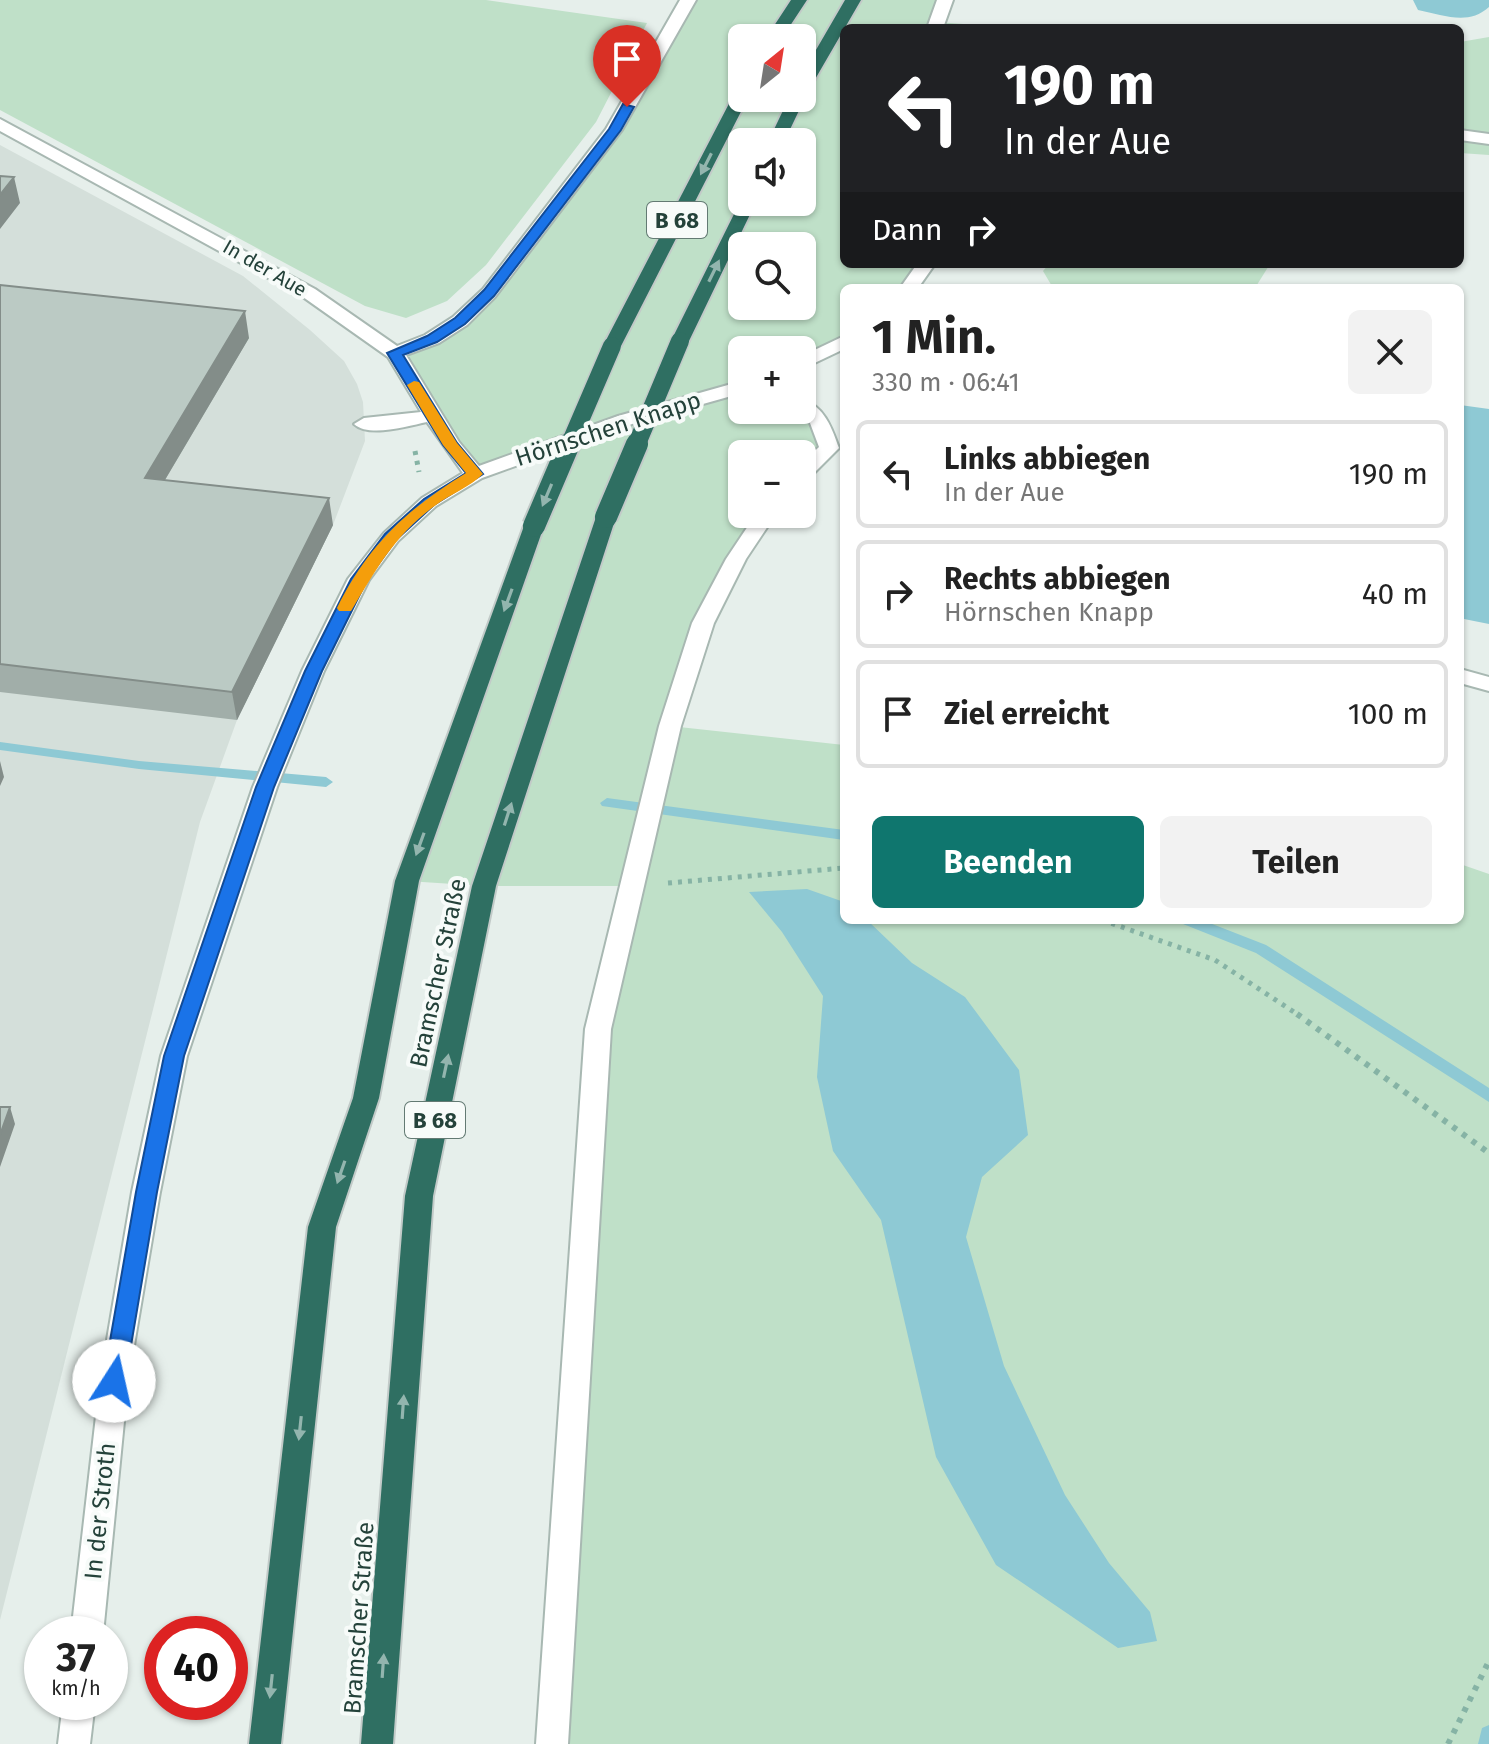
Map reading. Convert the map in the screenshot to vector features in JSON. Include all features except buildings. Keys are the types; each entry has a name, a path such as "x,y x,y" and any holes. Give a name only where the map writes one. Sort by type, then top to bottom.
{"highway":[{"path":"783,24 799,0"},
{"path":"816,64 853,0"},
{"name":"B 68","path":"265,1744 322,1227 366,1098 407,881 534,526 612,346 733,112"},
{"name":"Bramscher Straße","path":"377,1744 419,1196 484,886 606,517 680,341 740,216"}],"street":[{"path":"395,353 432,339 460,321 489,293 614,130 688,0"},
{"path":"936,24 945,0"},
{"name":"In der Aue","path":"0,124 309,293 395,353 451,445 475,474"},
{"path":"1464,136 1489,139"},
{"path":"816,356 840,344"},
{"name":"Hörnschen Knapp","path":"475,474 625,420 728,391"},
{"path":"364,424 401,422 432,415"},
{"path":"816,418 836,450 816,464"},
{"name":"In der Stroth","path":"89,1616 114,1381 171,1071 209,945 269,776 313,671 359,579 391,537 429,502 475,474"},
{"path":"552,1744 598,1029 670,726 703,623 736,559 757,528"},
{"path":"1464,677 1489,684"},
{"path":"74,1744 77,1720"}],"path":[{"path":"632,886 840,868"},
{"path":"1113,924 1215,960 1314,1025 1489,1153"},
{"path":"1448,1744 1489,1661"}],"shaded area":[{"path":"0,145 243,276 310,330 344,361 357,384 363,402 365,441 333,525 237,720 200,822 0,1620"}],"green space":[{"path":"0,0 486,0 647,23 596,122 486,265 447,301 406,318 365,306 0,110"},
{"path":"688,0 945,0 937,22 963,24 840,24 840,268 923,268 912,284 840,284 840,344 816,356 816,336 728,336 728,424 812,424 829,448 816,461 816,440 728,440 728,528 757,528 736,559 670,726 840,745 840,924 1464,924 1464,865 1489,874 1489,1744 552,1744 598,1029 631,886 484,886 407,881 571,440 475,474 395,353 460,321 614,130"},
{"path":"1489,37 1489,155 1464,153 1464,41"},
{"path":"1046,268 1268,268 1258,284 1051,284 1043,271"}],"water":[{"path":"1413,0 1489,0 1489,7 1473,16 1455,18 1418,10"},
{"path":"1464,406 1489,409 1489,624 1464,619"},
{"path":"807,889 840,901 840,924 871,924 912,963 965,997 1019,1070 1028,1135 982,1177 966,1237 1004,1366 1065,1495 1109,1563 1150,1612 1157,1641 1118,1648 996,1565 936,1457 881,1220 833,1151 817,1077 823,996 782,932 749,892"}],"waterway":[{"path":"0,746 139,765 326,782"},
{"path":"607,803 840,834"},
{"path":"1198,924 1261,949 1489,1096"},
{"path":"1487,1744 1489,1734"}],"slow traffic":[{"path":"345,608 359,579 391,537 429,502 475,474 451,445 414,385"}],"route":[{"path":"114,1381 146,1192 174,1056 209,945 265,787 313,671 359,579 391,537 429,502 475,474 451,445 395,353 432,339 460,321 489,293 614,130 627,107"}]}
